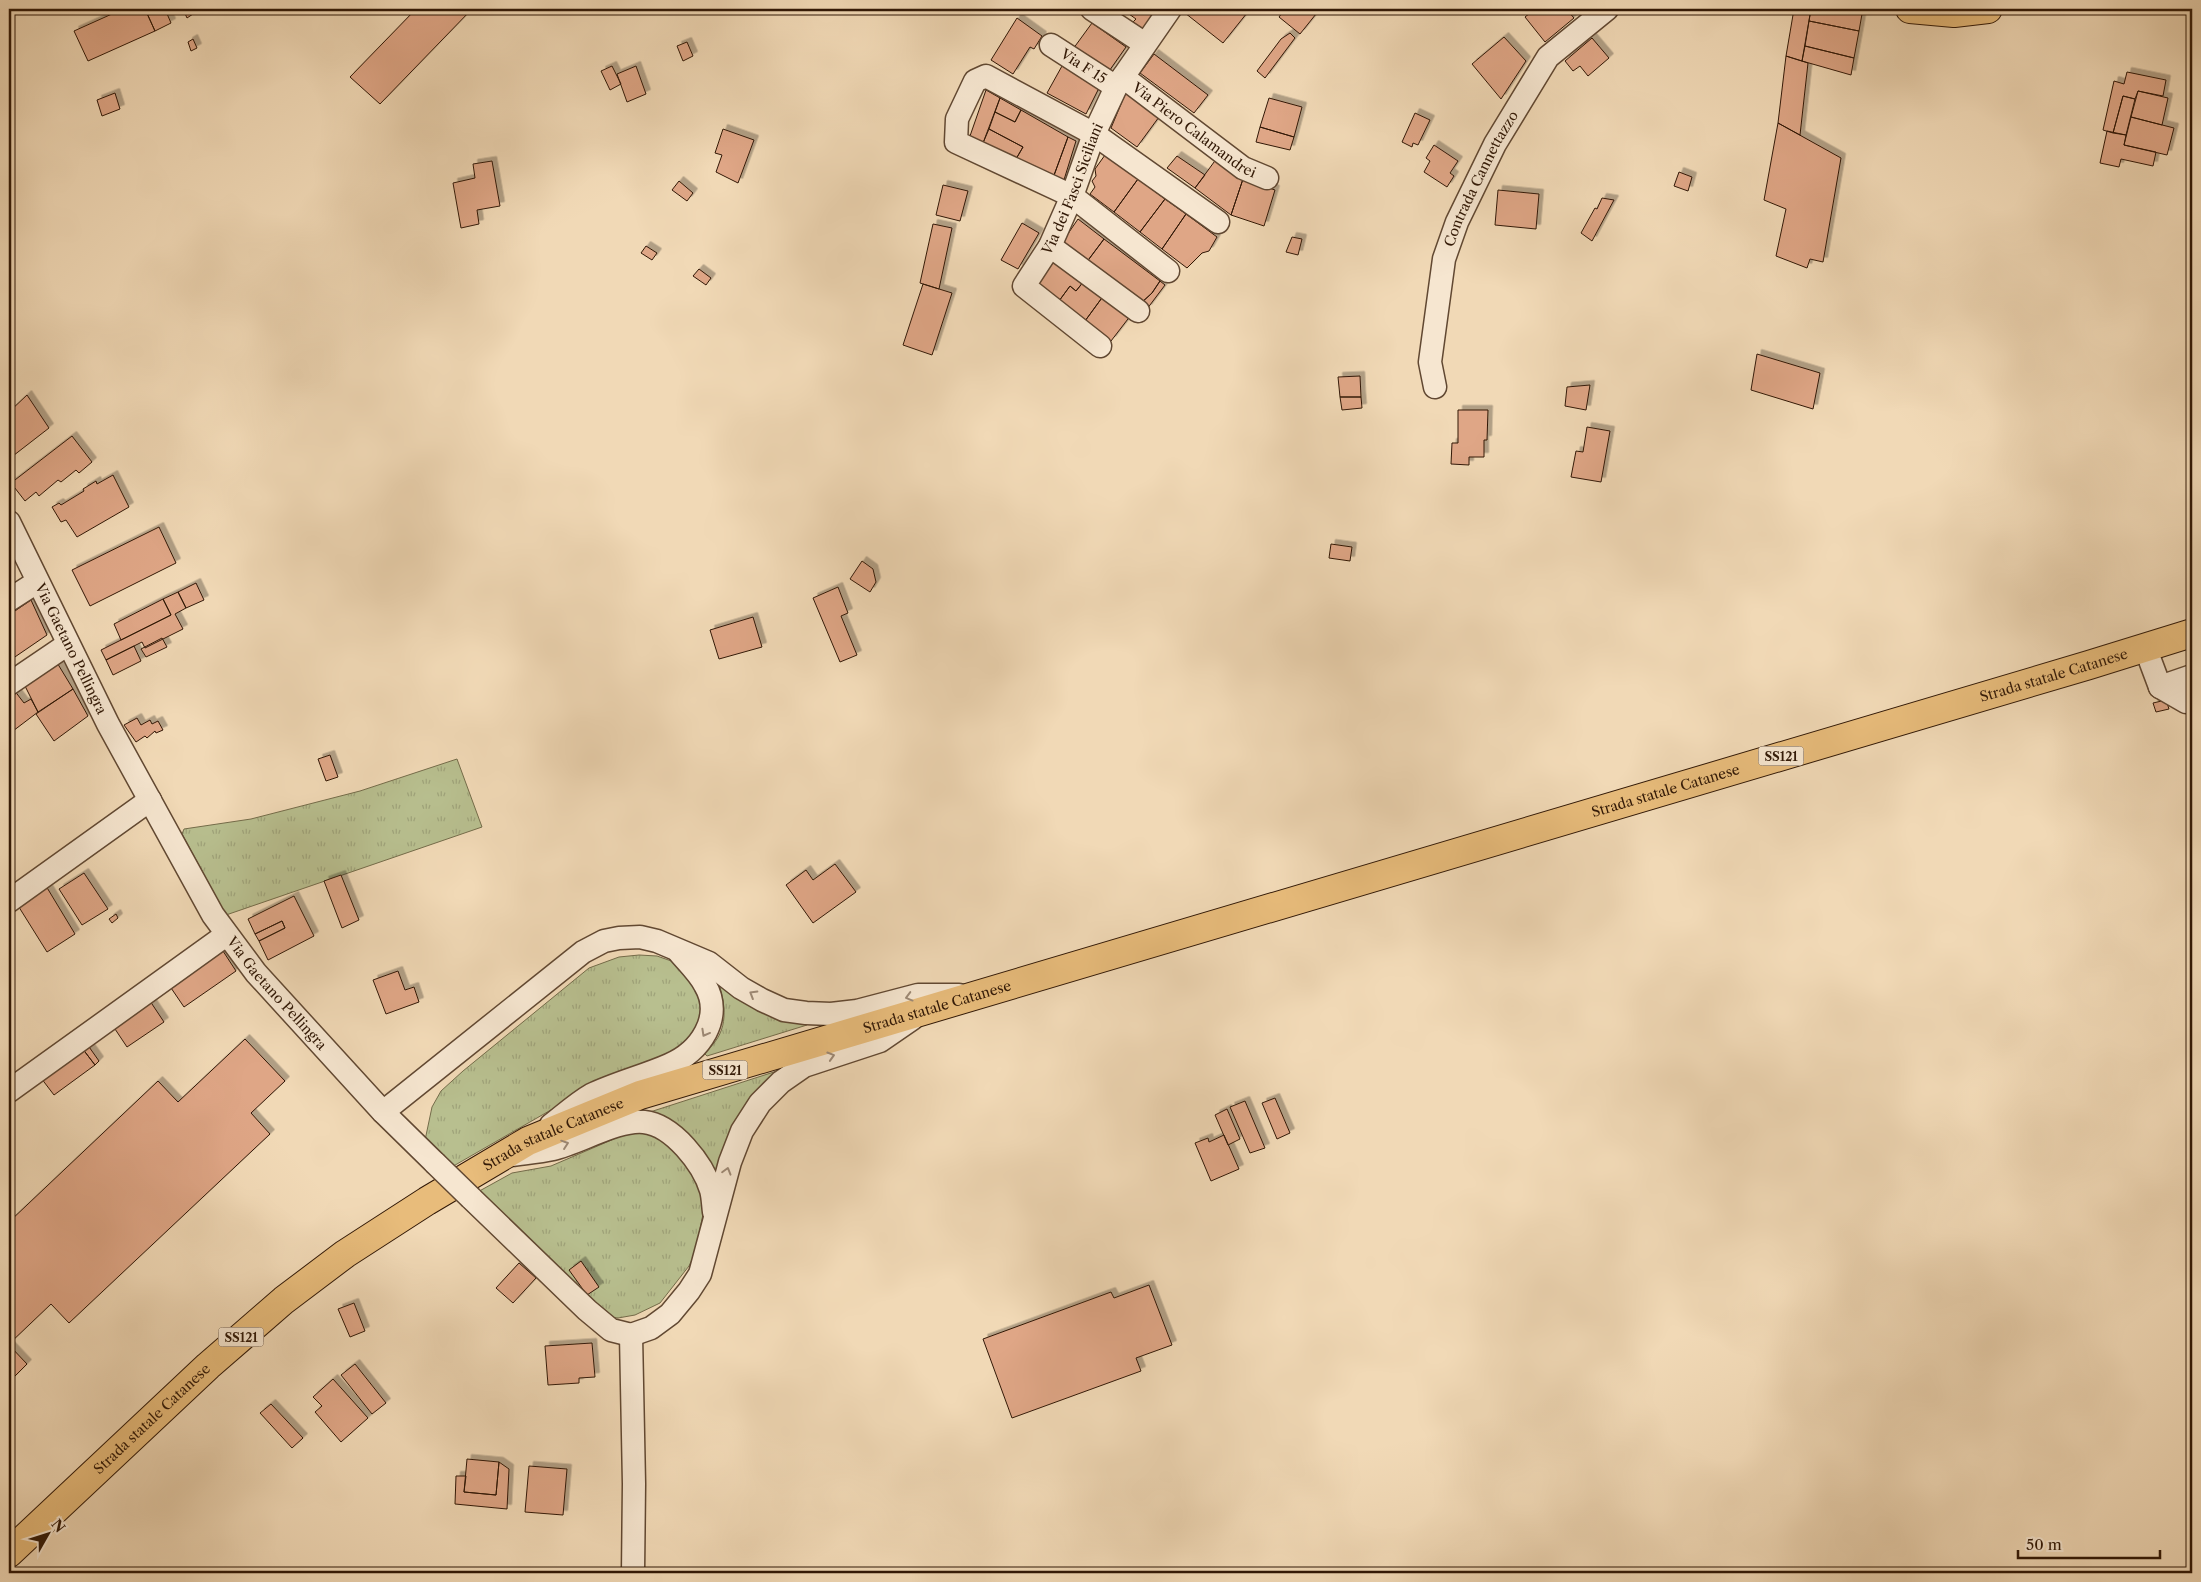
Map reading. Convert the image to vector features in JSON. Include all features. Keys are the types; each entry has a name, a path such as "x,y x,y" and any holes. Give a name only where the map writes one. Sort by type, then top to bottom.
{"main road":[{"path":"1910,9 1954,14 1988,9"},
{"name":"Strada statale Catanese","path":"9,1553 208,1366 284,1300 345,1254 500,1156 528,1141 640,1095 2192,633"}],"street":[{"path":"1092,9 1145,44"},
{"name":"Via dei Fasci Siciliani","path":"1100,346 1024,286 1050,246 1072,196 1094,134 1120,82 1170,9"},
{"name":"Contrada Cannettazzo","path":"1435,387 1430,362 1444,259 1457,222 1495,144 1548,57 1607,9"},
{"name":"Via F 15","path":"1051,45 1120,82"},
{"path":"1168,271 1072,196 956,142 957,118 974,80 986,76 1094,134 1218,222"},
{"name":"Via Piero Calamandrei","path":"1120,82 1243,168 1267,178"},
{"path":"1050,246 1138,311"},
{"name":"Via Gaetano Pellingra","path":"9,522 108,724 213,915 226,935 256,973 383,1112 470,1198 593,1315 612,1330 631,1335"},
{"path":"9,600 37,582"},
{"path":"9,684 65,637"},
{"path":"2145,648 2160,687 2186,702 2192,700"},
{"path":"2160,687 2192,676"},
{"path":"9,901 150,800"},
{"path":"9,1091 226,935"},
{"path":"383,1112 584,952 604,941 619,938 640,938 673,946 709,963 742,988 784,1010 831,1014 856,1011 918,995 975,995"},
{"path":"528,1141 591,1096 672,1064 704,1037 711,1022 712,1008 707,987 673,946"},
{"path":"633,1573 634,1484 631,1335 651,1328 670,1314 700,1274 730,1162 742,1131 760,1103 781,1082 804,1066 880,1040 926,1010"},
{"path":"500,1156 553,1148 628,1123 645,1122 668,1131 688,1149 703,1170 711,1191 715,1218"}],"green space":[{"path":"457,759 482,827 226,915 182,834 184,829 251,819 360,791"},
{"path":"657,956 677,963 707,1005 685,1047 596,1084 450,1168 424,1145 432,1107 441,1091 463,1071 589,968 619,957"},
{"path":"719,984 807,1023 807,1025 707,1056 704,1053 718,1038 724,1021 722,994"},
{"path":"777,1071 779,1072 718,1175 650,1112"},
{"path":"630,1132 642,1132 673,1146 693,1168 705,1204 695,1254 689,1266 660,1303 635,1315 618,1318 604,1316 474,1194 512,1173 551,1166"}],"building":[{"path":"123,9 145,9 155,31 88,61 74,31"},
{"path":"145,9 165,9 171,23 155,31"},
{"path":"183,9 191,9 193,14 187,18"},
{"path":"416,9 472,9 380,104 350,77"},
{"path":"1122,9 1158,9 1143,29 1133,22 1136,19"},
{"path":"1189,9 1241,9 1247,13 1223,43 1185,13"},
{"path":"1285,9 1311,9 1316,14 1300,34 1279,17"},
{"path":"1535,9 1566,9 1574,18 1545,42 1525,17"},
{"path":"1794,9 1811,9 1802,61 1786,56"},
{"path":"1811,9 1850,9 1862,14 1859,31 1809,21"},
{"path":"1017,18 1042,36 1034,49 1030,47 1013,74 991,60"},
{"path":"1809,21 1859,31 1854,58 1805,46"},
{"path":"1092,23 1126,47 1107,74 1073,49"},
{"path":"1290,33 1295,38 1265,78 1257,71 1281,39"},
{"path":"1504,37 1526,61 1501,99 1472,64"},
{"path":"1592,38 1609,58 1588,76 1580,66 1573,71 1565,61"},
{"path":"193,39 197,48 191,51 188,42"},
{"path":"687,42 693,56 683,61 677,46"},
{"path":"1805,46 1854,58 1851,75 1802,61"},
{"path":"1154,54 1208,95 1194,113 1140,73"},
{"path":"1786,56 1808,63 1800,135 1778,123"},
{"path":"612,66 621,84 610,90 601,71"},
{"path":"636,66 646,94 627,102 617,74"},
{"path":"1062,66 1100,86 1086,114 1047,93"},
{"path":"2127,72 2166,80 2163,96 2138,91 2135,99 2123,96 2113,133 2103,130 2114,81 2124,84"},
{"path":"986,90 1000,98 983,143 970,136"},
{"path":"2138,91 2168,98 2162,125 2131,117"},
{"path":"1126,92 1159,117 1137,147 1111,128"},
{"path":"115,93 120,109 102,116 97,100"},
{"path":"2123,96 2135,99 2126,135 2113,133"},
{"path":"1000,98 1021,110 1015,122 995,112"},
{"path":"1269,98 1302,107 1294,137 1260,127"},
{"path":"1021,110 1068,137 1053,178 1016,159 1023,147 989,129 995,112 1015,122"},
{"path":"1415,113 1430,120 1418,145 1413,143 1412,147 1402,142"},
{"path":"2131,117 2174,128 2167,155 2124,145"},
{"path":"1778,123 1841,158 1823,262 1810,259 1807,268 1776,256 1786,209 1764,200"},
{"path":"1260,127 1294,137 1290,150 1256,142"},
{"path":"723,129 754,140 738,183 716,172 722,155 715,153"},
{"path":"989,129 1023,147 1016,159 983,143"},
{"path":"2107,131 2126,135 2124,145 2156,152 2153,166 2121,159 2119,167 2100,163"},
{"path":"1068,137 1076,141 1063,183 1053,178"},
{"path":"1434,145 1458,161 1450,173 1454,176 1447,187 1424,172 1430,161 1426,158"},
{"path":"1105,155 1138,179 1114,212 1090,194 1095,187 1092,181 1096,176 1095,169"},
{"path":"1177,156 1205,175 1195,188 1167,168"},
{"path":"1217,158 1243,179 1231,215 1195,188"},
{"path":"492,161 500,206 477,210 479,224 461,228 453,183 475,178 473,164"},
{"path":"1679,172 1692,177 1688,191 1674,186"},
{"path":"1138,179 1165,199 1140,232 1114,212"},
{"path":"1243,179 1275,190 1264,226 1231,215"},
{"path":"679,181 693,193 687,201 672,190"},
{"path":"943,185 968,191 960,221 936,215"},
{"path":"1498,190 1539,194 1536,229 1495,225"},
{"path":"1602,198 1614,200 1592,241 1581,233"},
{"path":"1165,199 1186,214 1162,249 1140,232"},
{"path":"1186,214 1217,237 1209,251 1202,253 1187,268 1162,249"},
{"path":"1078,219 1104,239 1086,263 1061,244"},
{"path":"1022,223 1039,233 1018,269 1001,260"},
{"path":"933,224 952,228 939,289 920,283"},
{"path":"1292,237 1302,239 1298,255 1286,252"},
{"path":"1104,239 1160,281 1152,293 1140,304 1086,263"},
{"path":"646,246 657,253 652,260 641,253"},
{"path":"1051,257 1084,281 1076,291 1070,286 1059,301 1035,283"},
{"path":"699,269 711,278 706,285 693,276"},
{"path":"1084,281 1104,295 1085,321 1059,301 1070,286 1076,291"},
{"path":"1160,281 1165,285 1147,309 1140,304 1152,293"},
{"path":"923,284 952,293 932,355 903,345"},
{"path":"1104,295 1131,315 1111,341 1085,321"},
{"path":"1757,354 1820,373 1813,409 1751,390"},
{"path":"1360,376 1361,397 1340,397 1338,377"},
{"path":"1590,385 1586,410 1565,406 1567,387"},
{"path":"27,395 49,428 9,459 9,425 12,421 9,417 9,412"},
{"path":"1340,397 1361,397 1362,408 1342,410"},
{"path":"1458,410 1488,410 1487,440 1484,440 1484,457 1469,457 1469,465 1451,464 1452,443 1458,443"},
{"path":"1587,427 1610,431 1601,482 1571,477 1576,451 1583,452"},
{"path":"72,436 92,462 79,473 76,470 61,482 58,480 39,496 36,492 25,501 11,483"},
{"path":"113,475 129,507 77,537 66,520 61,522 52,507 59,503 61,505 96,481 97,484"},
{"path":"159,527 176,563 90,606 72,570"},
{"path":"1331,544 1352,547 1350,561 1329,558"},
{"path":"862,561 873,569 876,582 870,592 850,579"},
{"path":"196,583 204,600 186,608 178,592"},
{"path":"838,587 848,613 841,616 857,655 840,662 813,598"},
{"path":"178,592 186,608 175,614 183,629 145,648 142,642 106,660 101,650 171,615 163,599"},
{"path":"163,599 171,615 121,640 114,624"},
{"path":"31,600 47,635 9,661 9,615"},
{"path":"753,617 762,647 719,659 710,630"},
{"path":"162,638 167,647 146,657 141,649"},
{"path":"134,646 141,661 113,675 106,660"},
{"path":"56,661 73,689 38,712 23,682"},
{"path":"73,689 88,716 54,741 36,714"},
{"path":"14,690 24,703 31,699 38,712 9,734 9,693"},
{"path":"2166,700 2169,709 2156,712 2153,703"},
{"path":"137,718 141,725 150,720 152,724 158,721 163,730 156,733 155,731 147,738 145,736 136,742 124,725"},
{"path":"330,755 338,777 326,781 318,759"},
{"path":"835,864 856,892 813,923 786,885 806,870 813,880"},
{"path":"84,873 108,909 82,925 59,889"},
{"path":"341,875 359,920 342,928 324,881"},
{"path":"46,886 75,934 47,952 17,904"},
{"path":"294,896 314,936 268,960 259,941 285,928 282,921 255,934 248,919"},
{"path":"116,914 118,918 112,923 109,919"},
{"path":"282,921 285,928 259,941 255,934"},
{"path":"221,948 236,971 184,1007 169,985"},
{"path":"398,971 405,990 414,987 419,1002 386,1014 373,980"},
{"path":"148,998 164,1022 127,1047 111,1023"},
{"path":"245,1039 285,1081 251,1113 270,1134 69,1323 51,1304 9,1344 9,1222 158,1081 178,1102"},
{"path":"87,1044 99,1061 95,1065 82,1048"},
{"path":"82,1048 95,1065 54,1095 41,1078"},
{"path":"1275,1098 1290,1133 1277,1139 1262,1103"},
{"path":"1245,1101 1265,1148 1250,1153 1230,1107"},
{"path":"1227,1109 1240,1139 1228,1145 1215,1115"},
{"path":"1224,1135 1239,1169 1211,1181 1195,1143 1208,1138 1209,1142"},
{"path":"581,1261 599,1287 587,1295 569,1270"},
{"path":"519,1263 536,1278 513,1303 496,1288"},
{"path":"1149,1285 1172,1345 1136,1358 1141,1371 1012,1418 983,1339 1111,1292 1114,1298"},
{"path":"354,1303 365,1331 350,1337 338,1309"},
{"path":"592,1343 595,1377 579,1378 579,1383 548,1385 545,1346"},
{"path":"9,1345 27,1364 9,1382"},
{"path":"355,1364 386,1403 372,1414 341,1375"},
{"path":"333,1379 368,1418 341,1442 315,1412 322,1406 313,1397"},
{"path":"271,1404 303,1438 292,1448 260,1413"},
{"path":"467,1459 499,1462 496,1495 464,1492"},
{"path":"499,1462 509,1469 507,1509 455,1504 456,1476 466,1476 464,1492 496,1495"},
{"path":"529,1466 567,1469 563,1515 525,1512"}]}
